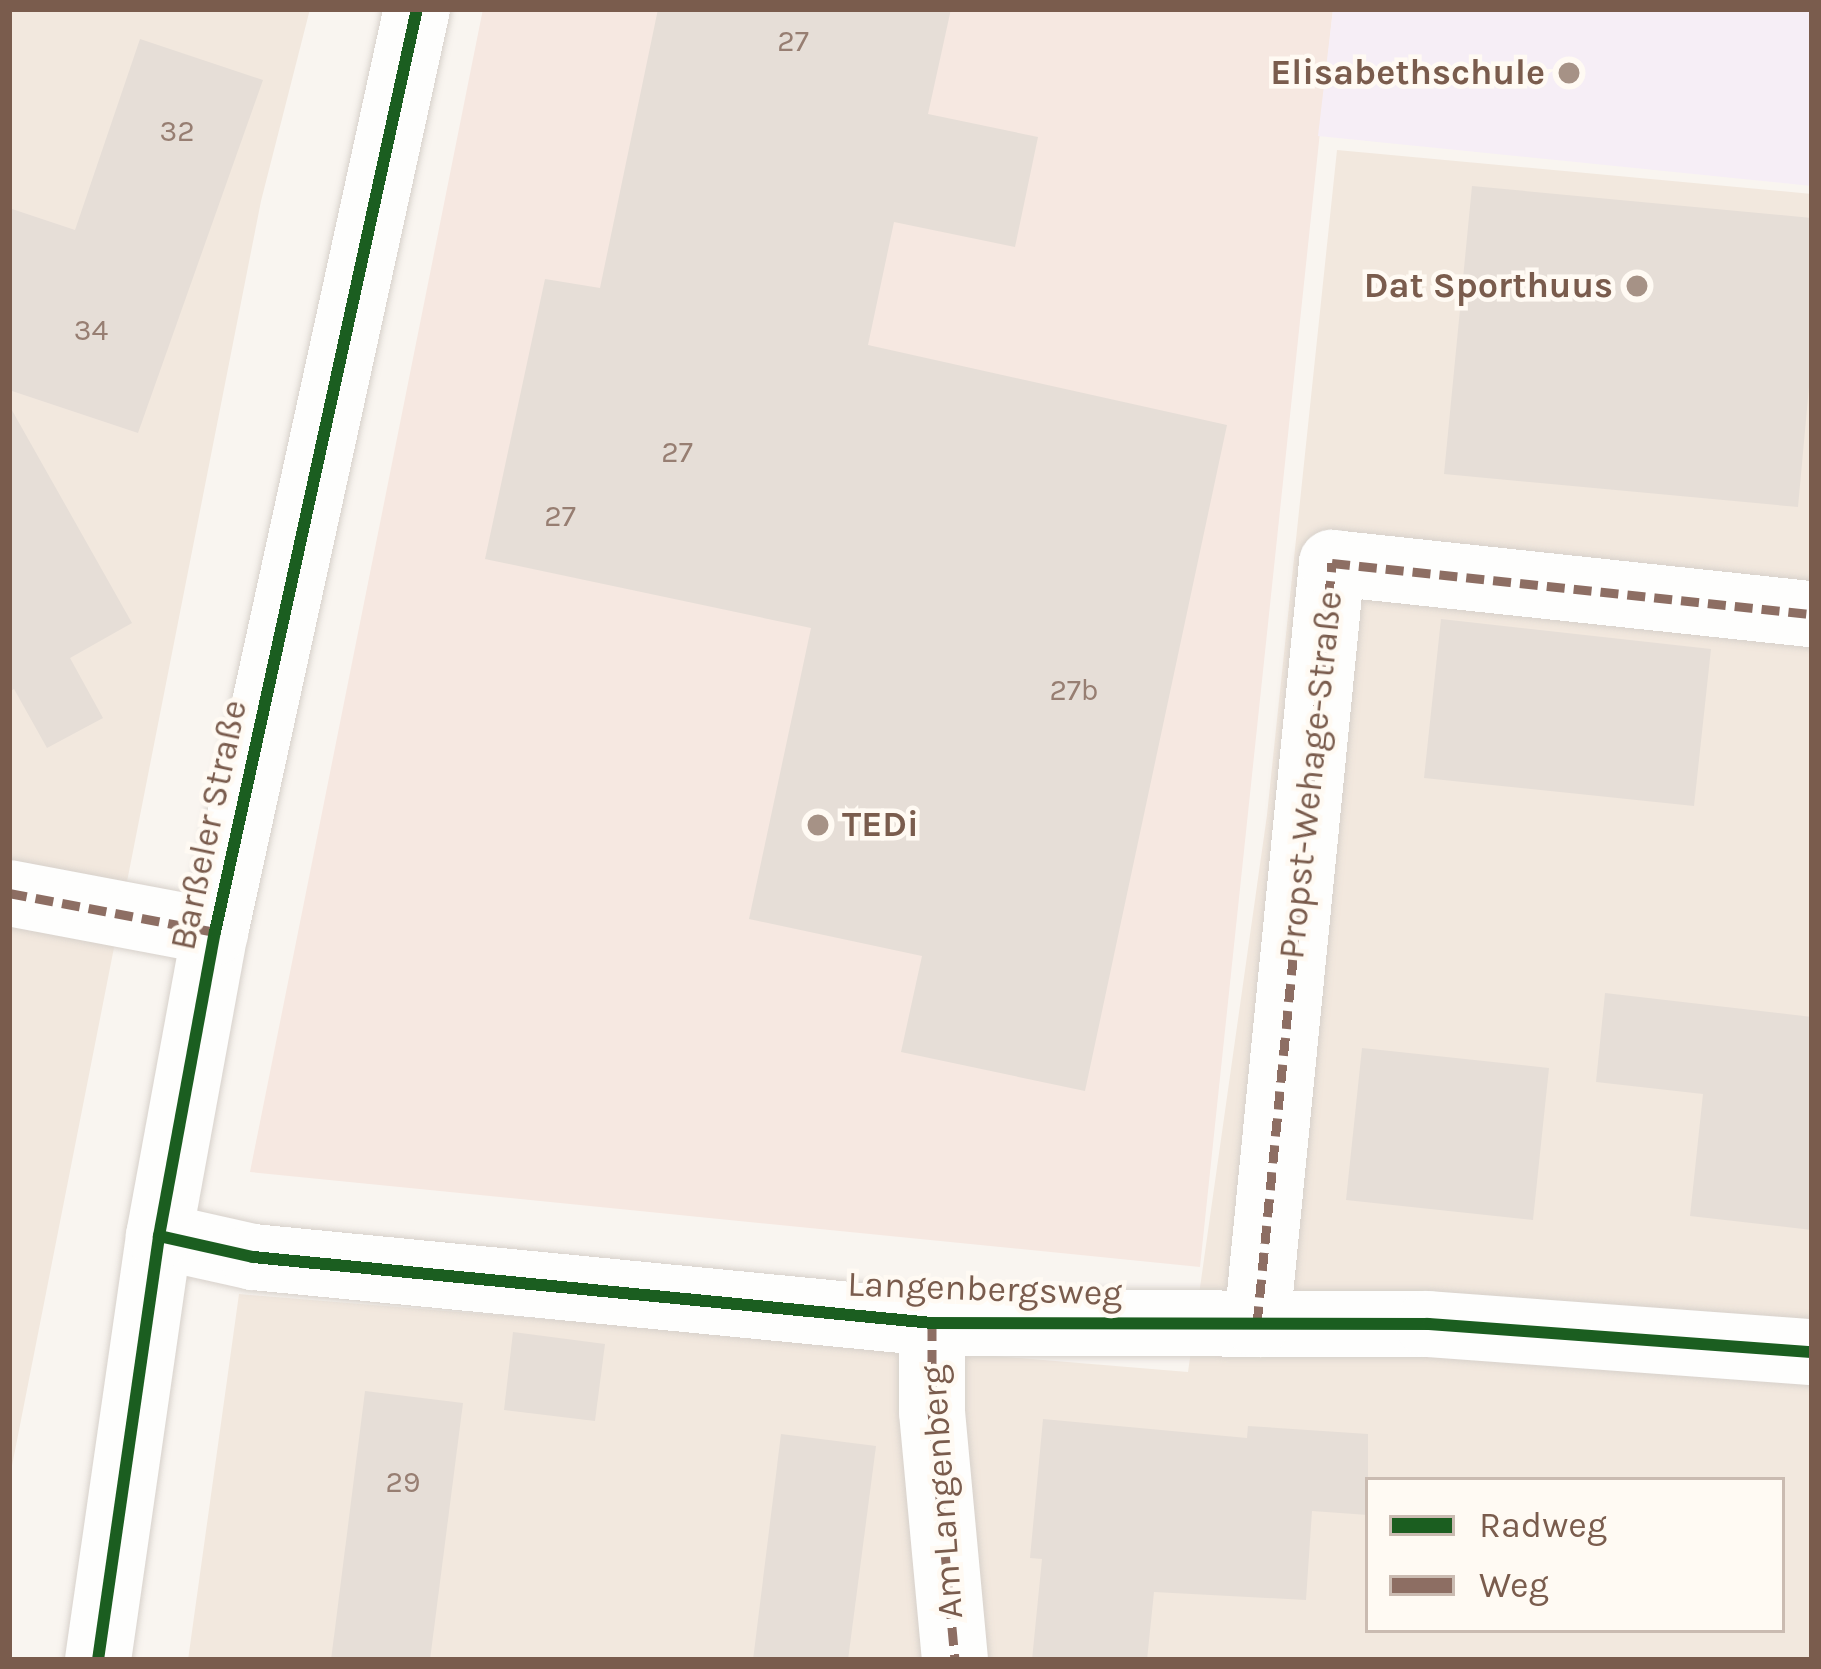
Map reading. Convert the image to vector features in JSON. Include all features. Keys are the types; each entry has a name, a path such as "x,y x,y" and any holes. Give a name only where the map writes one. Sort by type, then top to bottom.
{"street":[{"name":"Barßeler Straße","path":"98,1660 160,1237 215,932 417,9"},
{"name":"Propst-Wehage-Straße","path":"1257,1324 1333,563 1812,614"},
{"path":"9,893 215,932"},
{"name":"Langenbergsweg","path":"160,1237 253,1257 932,1323 1428,1324 1756,1344 1812,1352"},
{"name":"Am Langenberg","path":"932,1323 932,1412 955,1660"}],"shaded area":[{"path":"9,9 310,9 261,201 9,1481"},
{"path":"483,9 1333,9 1200,1267 250,1172"},
{"name":"Elisabethschule","path":"1333,9 1812,9 1812,186 1318,136"},
{"path":"1337,150 1812,194 1812,1660 188,1660 239,1294 1188,1372 1267,815"}],"building":[{"path":"658,9 951,9 928,114 1038,137 1015,247 894,222 868,345 1227,425 1085,1091 901,1052 922,956 749,919 811,628 485,559 545,279 600,288"},
{"path":"140,39 263,80 138,433 9,390 9,208 75,230"},
{"name":"Dat Sporthuus","path":"1472,186 1812,218 1812,354 1798,507 1444,474"},
{"path":"9,405 132,623 70,658 103,718 47,748 14,689 9,692"},
{"path":"1441,619 1711,649 1694,806 1424,778"},
{"path":"1605,993 1812,1017 1812,1230 1690,1216 1703,1094 1596,1082"},
{"path":"1362,1048 1549,1068 1533,1220 1346,1200"},
{"path":"513,1332 605,1344 595,1421 504,1410"},
{"path":"365,1391 463,1403 430,1660 331,1660"},
{"path":"1043,1419 1247,1438 1248,1426 1368,1434 1365,1515 1312,1511 1306,1600 1154,1592 1147,1660 1032,1660 1042,1559 1030,1558"},
{"path":"781,1434 876,1446 848,1660 753,1660"}],"marked path":[{"path":"1257,1324 1332,563 1812,614"},
{"path":"9,893 215,932"},
{"path":"932,1323 932,1412 955,1660"}],"cycle path":[{"path":"98,1660 159,1236 215,932 417,9"},
{"path":"159,1236 253,1257 932,1323 1428,1324 1812,1352"}],"place":[{"name":"Elisabethschule","path":"1569,73"},
{"name":"Dat Sporthuus","path":"1637,286"},
{"name":"TEDi","path":"818,825"}]}
